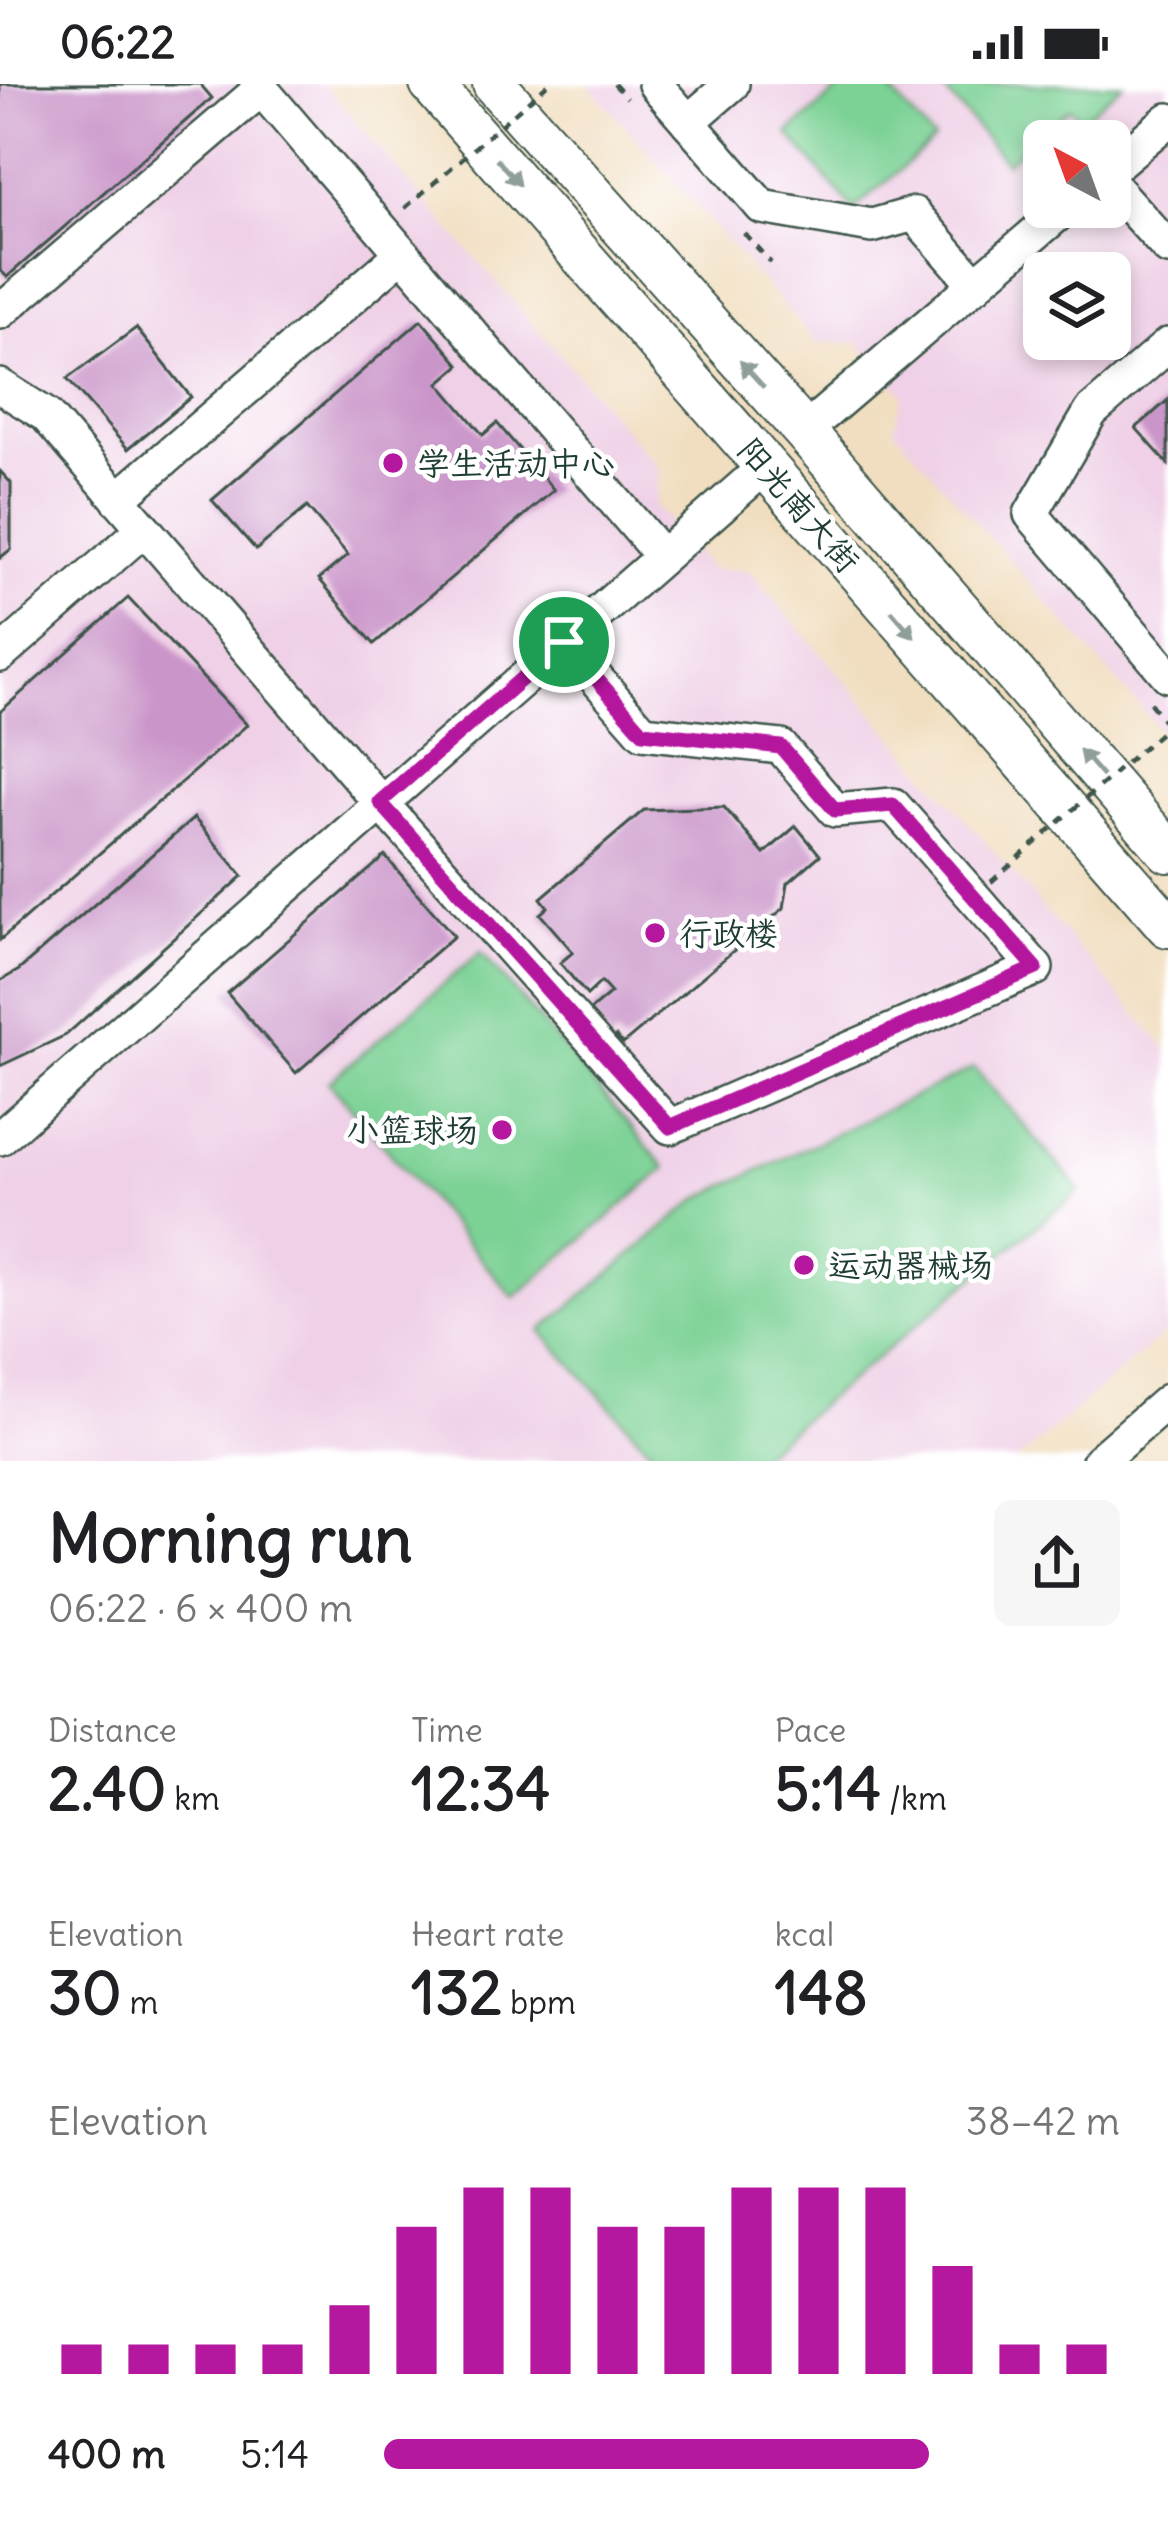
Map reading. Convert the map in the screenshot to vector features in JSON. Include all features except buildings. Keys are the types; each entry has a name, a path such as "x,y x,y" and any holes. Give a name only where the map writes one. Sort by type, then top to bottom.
{"main road":[{"name":"阳光南大街","path":"431,84 1168,926"},
{"name":"阳光南大街","path":"494,84 804,431 1168,851"}],"street":[{"path":"655,84 762,207 872,226 914,214 976,285"},
{"path":"688,122 732,84"},
{"path":"0,311 259,86 662,556"},
{"path":"1131,152 1168,120"},
{"path":"1131,207 1168,248"},
{"path":"804,431 1042,228"},
{"path":"118,500 402,254"},
{"path":"1168,345 1091,412 1031,514 1168,675"},
{"path":"0,386 46,415 380,802 670,1127 1036,968 893,805 835,810 781,747 643,732 564,642"},
{"path":"0,1138 765,467"},
{"path":"0,655 144,530"},
{"path":"1099,1461 1168,1401"}],"path":[{"path":"405,208 548,84"},
{"path":"991,882 1168,726"}],"shaded area":[{"path":"0,84 323,84 660,469 655,505 711,570 748,570 1168,1051 1168,1330 1016,1461 0,1461"},
{"path":"588,84 1168,84 1168,739 894,429 903,394 857,342 817,343"}],"green space":[{"path":"845,84 885,84 934,140 854,210 788,134"},
{"path":"939,84 1123,84 1082,120 1070,108 1056,120 1023,120 1023,148 1006,163"},
{"name":"小篮球场","path":"481,952 666,1168 514,1298 329,1082"},
{"name":"运动器械场","path":"974,1068 1080,1190 752,1461 661,1461 541,1331 698,1199"}],"place":[{"name":"学生活动中心","path":"393,463"},
{"name":"行政楼","path":"655,933"},
{"name":"小篮球场","path":"502,1130"},
{"name":"运动器械场","path":"804,1265"}],"route":[{"path":"564,642 643,732 781,747 835,810 893,805 1036,968 670,1127 380,802 564,642"}]}
